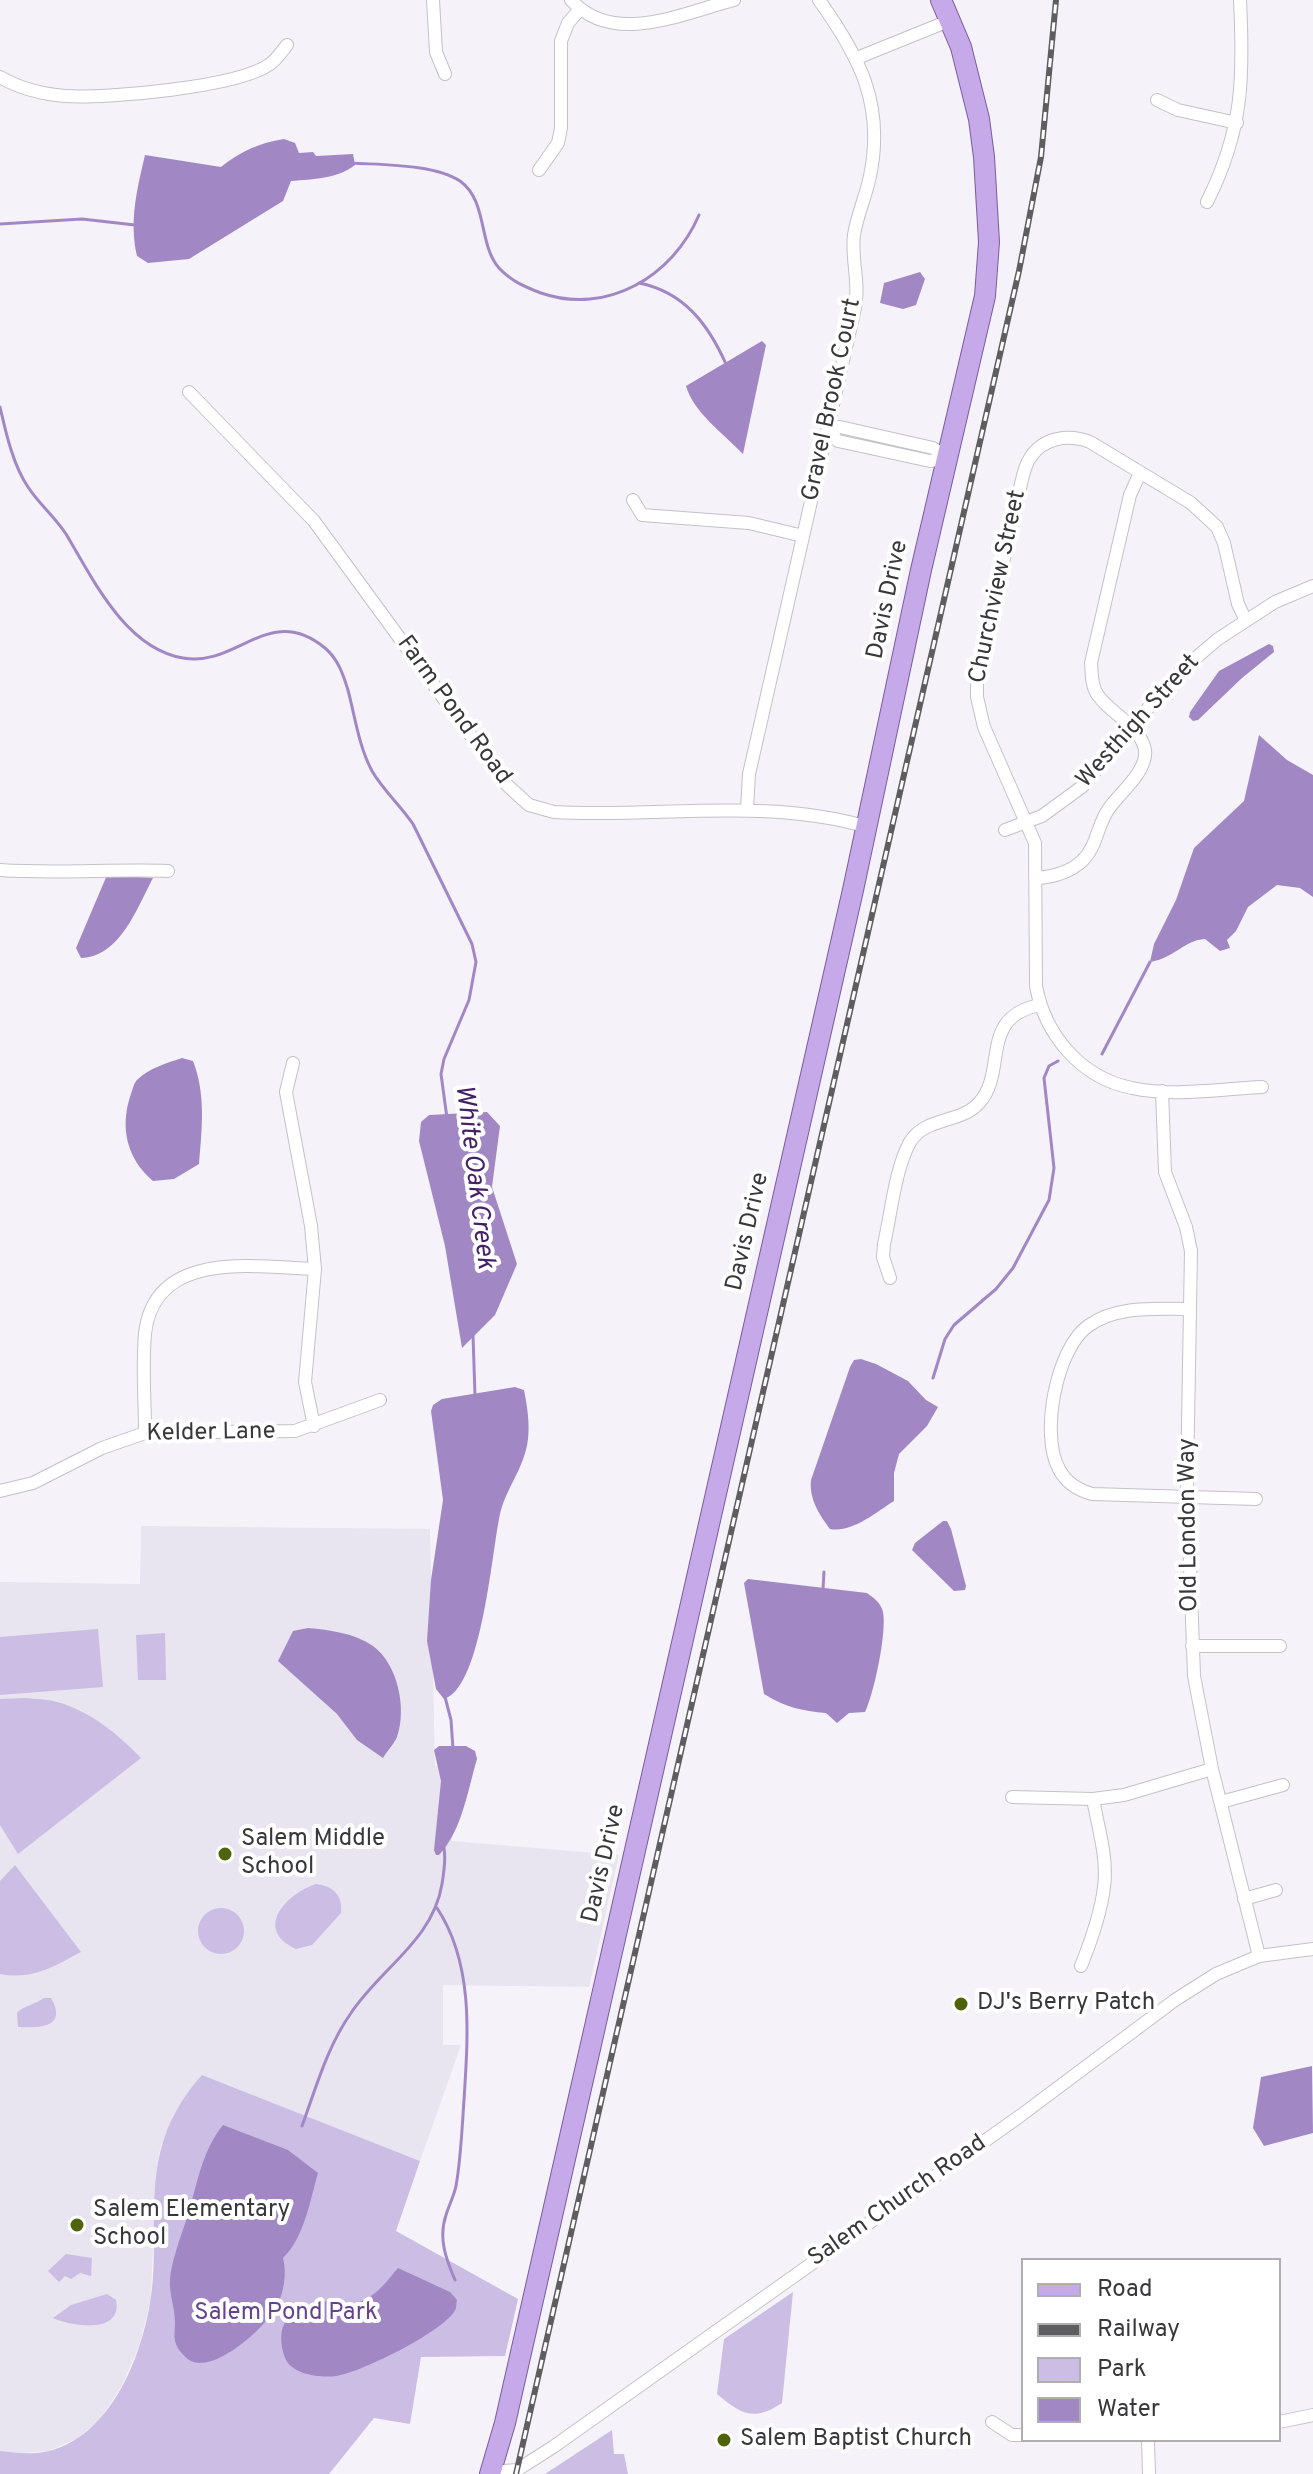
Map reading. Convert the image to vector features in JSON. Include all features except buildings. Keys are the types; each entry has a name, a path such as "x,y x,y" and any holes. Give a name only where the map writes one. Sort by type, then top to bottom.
{"main road":[{"name":"Davis Drive","path":"490,2473 505,2423 868,827 921,570 981,317 989,242 984,157 971,81 951,20 941,0"}],"street":[{"path":"433,0 436,52 445,74"},
{"path":"539,170 558,143 561,128 561,41 575,5 611,24 625,26 734,0"},
{"name":"Gravel Brook Court","path":"747,810 749,774 858,295 854,233 872,163 872,109 857,58 819,0"},
{"path":"1207,202 1224,164 1237,123 1243,71 1240,0"},
{"path":"857,58 951,20"},
{"path":"0,77 33,90 62,96 192,87 235,78 262,68 271,63 287,45"},
{"path":"1157,100 1178,110 1237,123"},
{"name":"Farm Pond Road","path":"189,392 314,521 485,757 520,799 536,808 579,813 747,810 818,816 868,827"},
{"path":"828,431 838,441 930,461 949,458"},
{"name":"Churchview Street","path":"1246,621 1238,604 1224,543 1217,527 1191,503 1082,438 1053,440 1039,447 1029,459 1005,553 977,683 977,697 984,727 1035,843 1035,972 1040,1005 1060,1042 1084,1066 1131,1088 1162,1091 1262,1087"},
{"path":"1036,878 1067,871 1090,852 1107,810 1142,765 1146,753 1142,741 1096,693 1091,663 1130,495 1140,473"},
{"path":"633,500 642,515 749,523 803,536"},
{"name":"Westhigh Street","path":"1005,830 1057,807 1083,786 1130,727 1185,667 1218,639 1275,602 1313,586"},
{"path":"0,870 168,871"},
{"path":"890,1278 883,1257 884,1244 902,1159 910,1142 925,1127 962,1114 979,1103 988,1089 997,1047 1007,1022 1021,1009 1040,1005"},
{"path":"293,1063 286,1092 311,1226 315,1269 305,1382 314,1426"},
{"name":"Old London Way","path":"1162,1091 1165,1172 1186,1227 1191,1251 1187,1496 1194,1676 1212,1769 1259,1956"},
{"path":"145,1433 145,1334 153,1307 166,1289 190,1273 214,1268 315,1269"},
{"path":"1189,1309 1121,1312 1097,1321 1081,1332 1060,1366 1053,1424 1053,1451 1058,1468 1069,1483 1081,1491 1105,1495 1256,1499"},
{"name":"Kelder Lane","path":"0,1491 33,1483 102,1448 145,1433 283,1432 314,1426 380,1400"},
{"path":"1192,1646 1280,1646"},
{"path":"1012,1797 1093,1799 1153,1789 1212,1769"},
{"path":"1221,1802 1283,1785"},
{"path":"1081,1966 1105,1886 1104,1856 1093,1799"},
{"path":"1244,1899 1276,1890"},
{"name":"Salem Church Road","path":"490,2473 517,2470 553,2447 1020,2116 1175,2000 1216,1974 1259,1956 1313,1949"},
{"path":"1281,2422 1313,2415"},
{"path":"992,2422 1012,2435 1021,2435"},
{"path":"1148,2442 1149,2474"}],"shaded area":[{"path":"141,1526 430,1529 435,1766 456,1767 452,1841 619,1855 589,1987 443,1985 443,2045 461,2045 420,2161 202,2075 174,2114 160,2149 156,2173 151,2297 140,2344 121,2387 98,2422 76,2439 48,2451 0,2451 0,1582 140,1584"}],"green space":[{"path":"98,1629 103,1687 0,1695 0,1637"},
{"path":"165,1633 166,1680 138,1680 136,1635"},
{"path":"0,1699 53,1701 81,1711 113,1732 141,1758 18,1854 0,1825"},
{"path":"15,1865 81,1952 32,1974 0,1974 0,1881"},
{"path":"316,1884 336,1892 341,1913 312,1945 296,1949 283,1941 277,1932 276,1922 285,1904"},
{"path":"221,1908 237,1915 244,1931 237,1947 221,1954 205,1947 198,1931 205,1915"},
{"path":"44,1998 51,1998 56,2015 54,2021 42,2026 18,2027 17,2013"},
{"name":"Salem Pond Park","path":"202,2075 420,2161 396,2231 518,2299 505,2356 421,2357 410,2424 374,2418 329,2474 0,2474 0,2451 43,2452 73,2441 93,2426 111,2405 125,2381 145,2328 150,2302 156,2180 161,2149 177,2109"},
{"path":"66,2254 92,2258 91,2276 80,2273 71,2279 65,2276 59,2282 48,2271"},
{"path":"793,2292 782,2403 755,2414 741,2411 717,2394 724,2339"},
{"path":"107,2294 116,2300 116,2311 104,2323 72,2324 53,2318 71,2305"},
{"path":"612,2430 614,2454 624,2454 628,2474 545,2474"}],"water":[{"path":"284,139 295,143 299,153 313,152 316,156 353,154 355,165 333,176 291,181 283,201 189,259 148,263 137,256 134,218 145,155 221,167 251,148"},
{"path":"920,272 925,279 916,305 903,309 880,303 884,283"},
{"path":"762,341 766,345 743,454 702,414 686,386"},
{"path":"1269,644 1274,652 1198,720 1193,721 1189,717 1219,671"},
{"path":"1259,735 1287,760 1313,775 1313,897 1300,888 1277,885 1248,907 1236,931 1227,940 1230,948 1220,951 1205,939 1198,940 1150,962 1154,944 1176,900 1194,848 1244,801"},
{"path":"107,875 153,878 117,940 95,956 81,958 76,948"},
{"path":"182,1058 193,1061 200,1086 199,1164 174,1179 153,1181 137,1163 128,1142 127,1109 137,1080 153,1069"},
{"path":"487,1112 500,1126 492,1187 517,1264 495,1315 462,1348 445,1246 419,1141 421,1122 429,1115"},
{"path":"861,1359 908,1381 926,1400 938,1407 927,1426 899,1454 894,1473 894,1501 855,1525 830,1529 813,1500 811,1480 850,1367 854,1360"},
{"path":"515,1387 524,1390 529,1427 526,1449 500,1514 483,1616 468,1670 457,1689 444,1699 436,1689 427,1641 431,1580 443,1500 431,1411 433,1405 442,1399"},
{"path":"947,1521 951,1529 965,1590 954,1591 912,1550 915,1543"},
{"path":"748,1579 867,1593 877,1601 883,1612 883,1634 876,1678 865,1712 849,1713 837,1723 826,1713 794,1708 764,1694 744,1583"},
{"path":"308,1628 358,1638 373,1646 389,1664 398,1688 401,1714 397,1737 383,1758 357,1740 337,1714 278,1661 293,1631"},
{"path":"439,1746 466,1746 475,1751 477,1759 459,1822 447,1845 436,1855 441,1781 434,1750"},
{"path":"1312,2066 1313,2133 1264,2146 1253,2128 1261,2077"},
{"path":"223,2125 288,2150 318,2173 301,2230 283,2258 284,2282 277,2306 262,2325 238,2346 212,2361 200,2363 187,2359 176,2344 170,2280 201,2168"},
{"path":"398,2268 450,2292 457,2300 456,2308 446,2321 381,2360 348,2373 316,2376 290,2365 281,2341 289,2317 301,2308 316,2303 362,2301 378,2291"}],"waterway":[{"path":"352,163 423,168 460,181 475,200 488,247 499,268 524,286 566,299 613,295 635,286 673,256 699,215"},
{"path":"0,224 82,219 135,225"},
{"path":"639,283 669,294 693,312 726,364"},
{"name":"White Oak Creek","path":"0,407 14,459 28,487 66,534 113,609 144,641 162,652 202,659 270,634 287,632 305,636 330,652 337,662 372,771 413,824 472,944 476,962 469,1000 444,1059 441,1074 447,1118"},
{"path":"1102,1054 1150,962"},
{"path":"933,1378 945,1339 954,1325 996,1289 1013,1268 1049,1200 1054,1168 1044,1078 1049,1066 1058,1061"},
{"name":"White Oak Creek","path":"473,1335 475,1396"},
{"path":"823,1589 824,1572"},
{"name":"White Oak Creek","path":"445,1697 451,1720 453,1749"},
{"name":"White Oak Creek","path":"302,2126 323,2068 343,2026 363,1997 417,1938 437,1904 445,1861 444,1848"},
{"path":"437,1908 457,1952 466,2001 467,2050 460,2154 456,2186 443,2232 446,2256 455,2280"}],"railway":[{"path":"516,2474 1019,271 1041,157 1056,0"}],"place":[{"name":"Salem Middle School","path":"225,1854"},
{"name":"DJ's Berry Patch","path":"961,2004"},
{"name":"Salem Elementary School","path":"77,2225"},
{"name":"Salem Baptist Church","path":"724,2440"}]}
